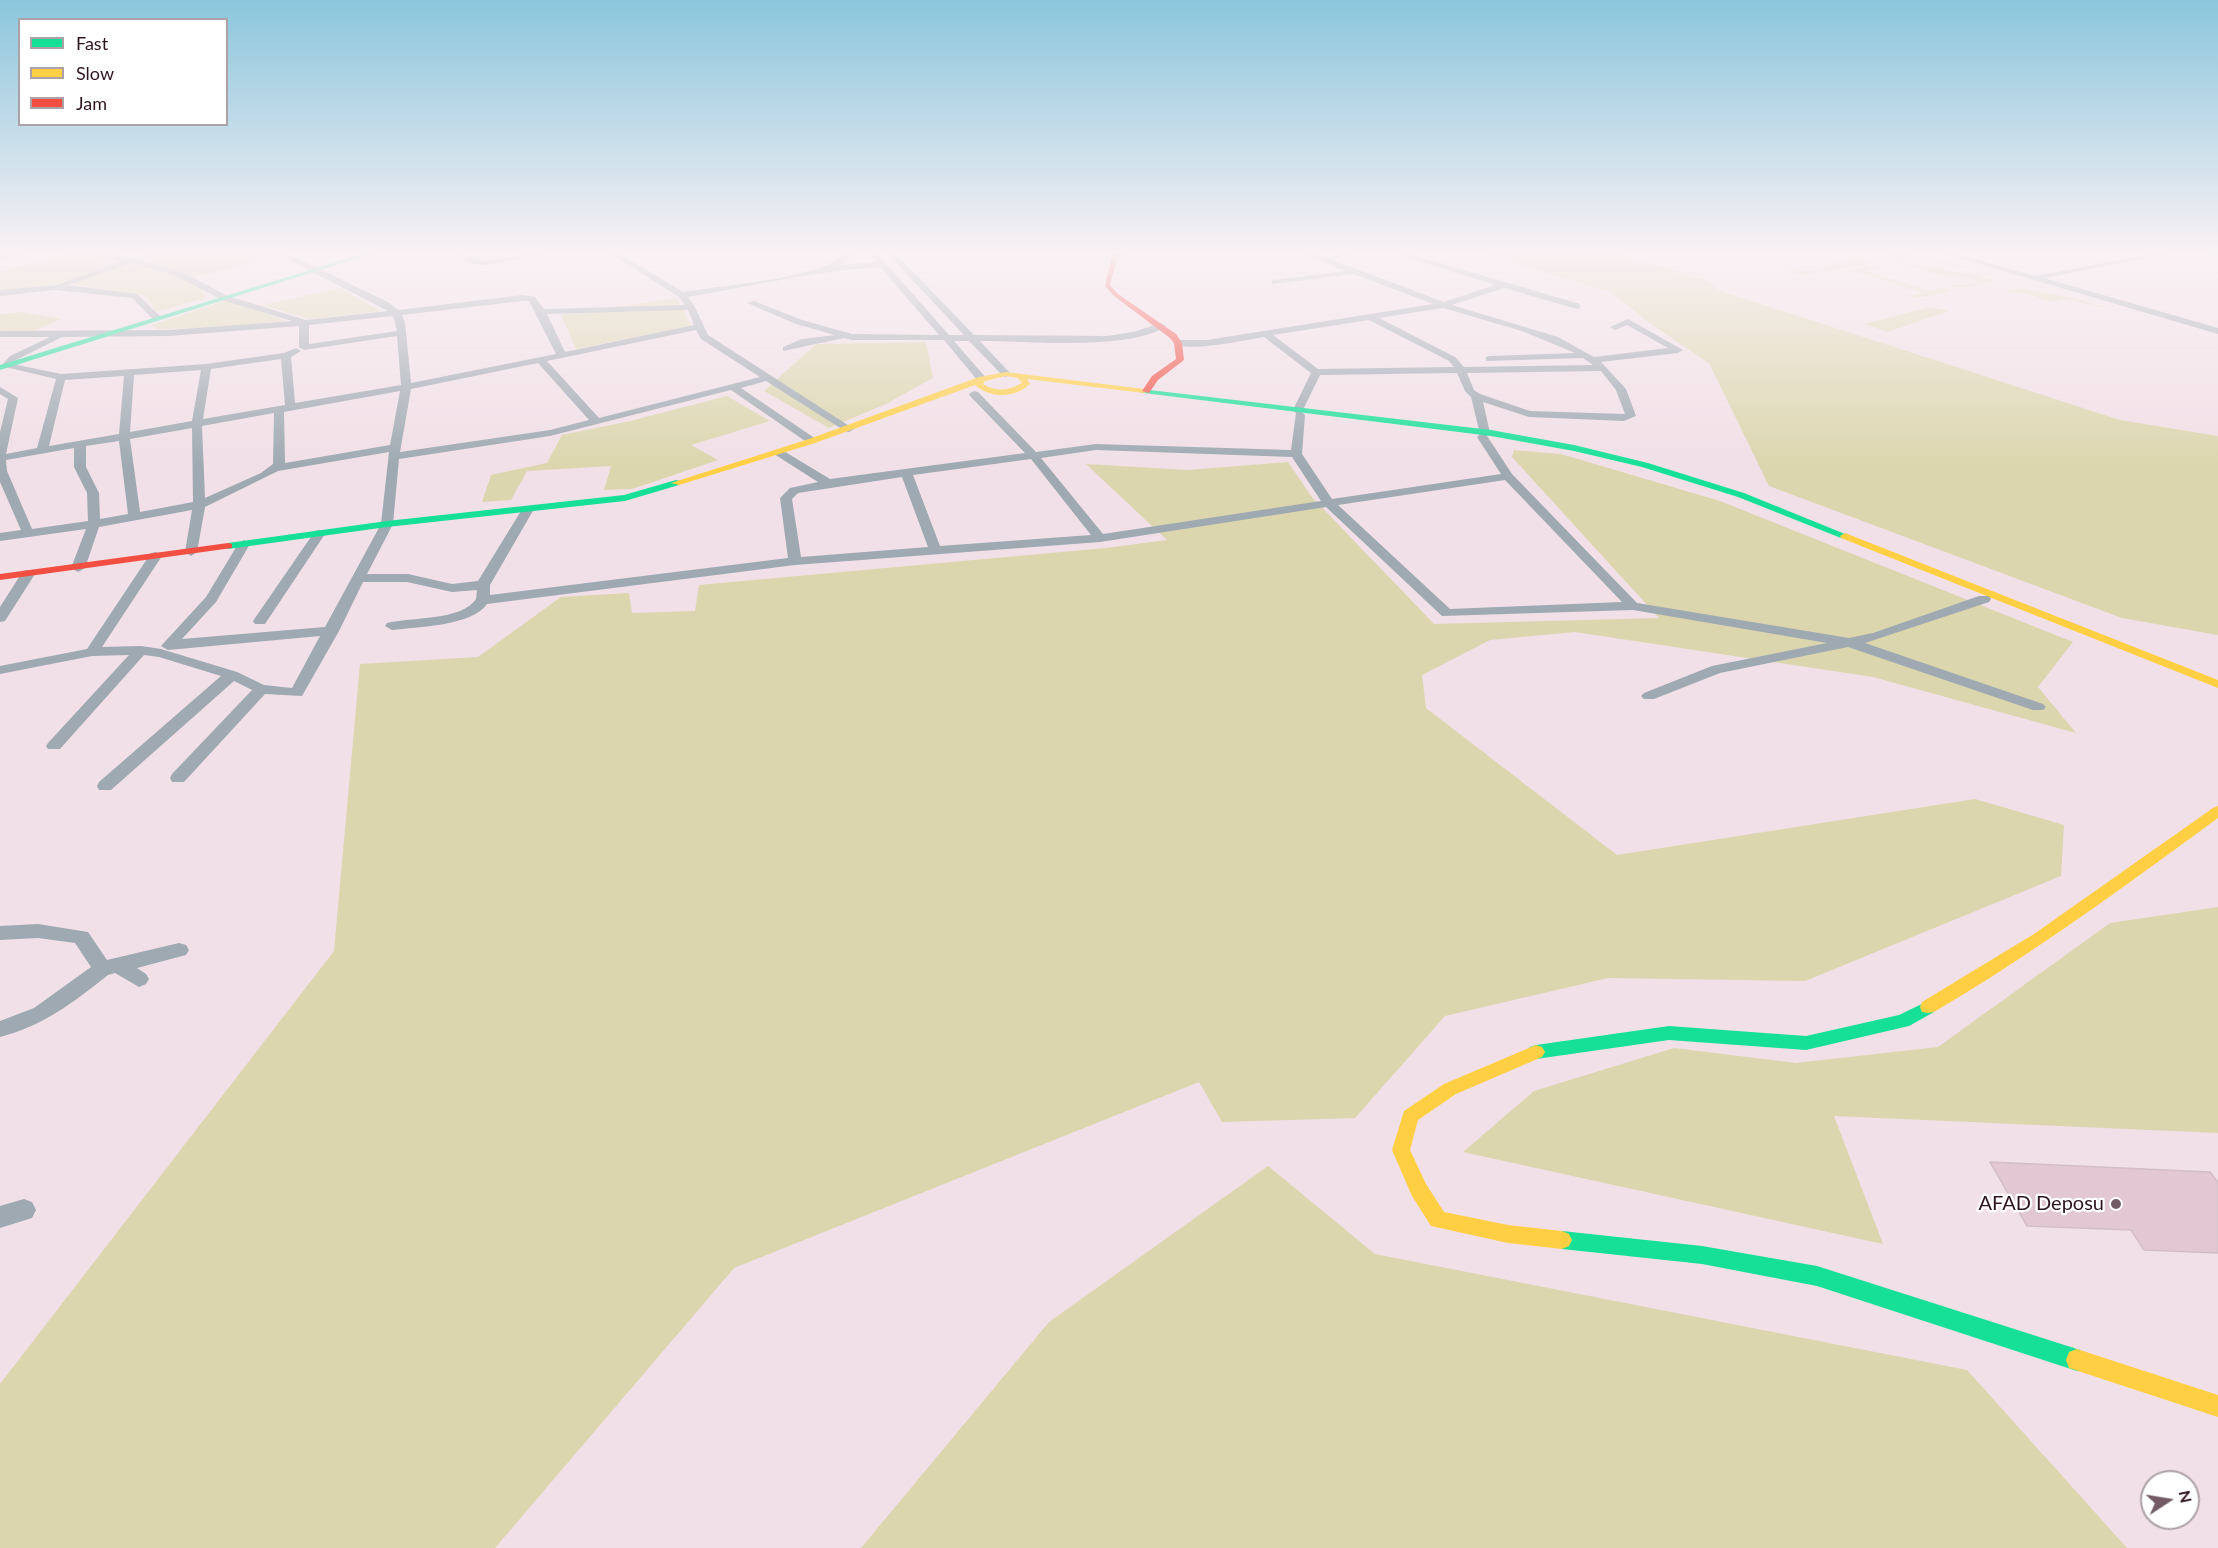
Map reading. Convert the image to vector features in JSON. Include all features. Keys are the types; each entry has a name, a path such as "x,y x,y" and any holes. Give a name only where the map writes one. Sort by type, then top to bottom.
{"street":[{"path":"3,367 141,323"},
{"path":"0,334 104,335 222,330 291,323"},
{"path":"304,323 304,347"},
{"path":"165,648 261,689 297,693 387,524 394,452 406,387 401,323"},
{"path":"546,323 562,356"},
{"path":"697,323 704,337 849,429"},
{"path":"803,323 844,336"},
{"path":"933,323 978,385 1100,538"},
{"path":"956,323 1006,374 1022,383 1484,435 1594,453 1645,465 1741,495 2217,690"},
{"path":"1157,323 1178,343 1193,345 1332,323"},
{"path":"1382,323 1452,359 1461,370 1470,391 1476,396 1529,414 1629,418 1631,414 1622,390 1588,357 1569,345 1545,335 1505,323"},
{"path":"1615,327 1625,323"},
{"path":"1452,359 1644,356 1678,350 1630,323"},
{"path":"2191,323 2218,331"},
{"path":"786,349 802,342 844,336 1107,339 1134,335 1161,326"},
{"path":"0,458 406,387 698,327"},
{"path":"3,367 61,377 206,367 286,356 304,347 401,333"},
{"path":"1266,334 1316,372 1601,368"},
{"path":"3,367 13,358 63,335"},
{"path":"1146,391 1155,378 1180,360 1178,343"},
{"path":"277,468 280,462 286,356"},
{"path":"540,360 597,422"},
{"path":"191,552 199,505 197,424 206,367"},
{"path":"129,372 124,436 134,516"},
{"path":"1316,372 1299,413 1296,454 1328,502 1447,613 1633,606 1848,642 2038,707"},
{"path":"0,577 387,524 625,498 849,429 1006,374"},
{"path":"42,450 61,377"},
{"path":"0,537 94,524 199,505 233,491 277,468 394,452 516,440 597,422 766,378"},
{"path":"978,385 990,392 1011,392 1022,383 1146,391 1299,413"},
{"path":"733,387 812,441"},
{"path":"0,390 14,398 0,458 1,471 28,533"},
{"path":"1476,396 1484,435 1508,476 1633,606"},
{"path":"1484,435 1568,452 1705,491 2217,690"},
{"path":"78,568 94,524 93,493 80,467 80,444"},
{"path":"795,561 786,498 794,490 828,483 1096,447 1296,454"},
{"path":"778,452 828,483"},
{"path":"906,472 935,550"},
{"path":"483,600 795,561 1100,538 1508,476"},
{"path":"392,626 464,615 477,609 483,600 483,585 528,509"},
{"path":"260,621 319,534"},
{"path":"165,648 211,599 244,544"},
{"path":"92,652 156,556"},
{"path":"0,618 27,574"},
{"path":"360,578 408,578 426,584 452,588 483,585"},
{"path":"1649,696 1717,669 1877,636 1984,599"},
{"path":"0,670 92,652 165,648 332,631"},
{"path":"54,746 141,650"},
{"path":"105,786 232,675"},
{"path":"178,778 261,689"},
{"path":"2218,811 2123,880 1976,981 1903,1021 1806,1043 1669,1033 1536,1052 1450,1089 1410,1116 1401,1150 1419,1190 1438,1220 1508,1234 1702,1255 1817,1276 2218,1406"},
{"path":"0,933 38,931 81,937 111,967 139,979"},
{"path":"0,1029 52,1008 111,967 179,950"},
{"path":"0,1217 24,1210"}],"shaded area":[{"path":"0,323 51,323 34,331 0,331"},
{"path":"262,323 212,328 158,329 152,325"},
{"path":"565,323 690,323 691,326 576,349"},
{"path":"1649,323 1821,323 2120,420 2218,436 2218,635 2122,618 1769,486 1709,363"},
{"path":"1868,323 1913,323 1887,332 1865,324"},
{"path":"926,342 933,378 886,404 829,428 764,391 816,344"},
{"path":"727,396 770,421 691,445 718,460 632,489 604,490 611,466 527,471 511,500 482,502 491,475 547,463 562,435 630,421"},
{"path":"1514,450 1561,454 1720,501 2073,642 2038,687 2076,733 1873,677 1575,632 1490,640 1422,675 1426,708 1617,855 1975,799 2064,825 2061,876 1805,981 1608,978 1445,1016 1355,1118 1222,1122 1199,1082 734,1268 495,1548 0,1548 0,1384 334,951 360,664 478,657 561,597 629,593 632,613 695,611 699,585 1106,548 1167,540 1086,464 1188,470 1288,462 1311,496 1434,624 1659,618 1512,457"},
{"path":"2218,907 2218,1133 1834,1116 1883,1244 1463,1152 1534,1091 1674,1048 1796,1063 1938,1047 2110,923"},
{"path":"1268,1166 1375,1254 1967,1370 2127,1548 861,1548 1049,1322"}],"building":[{"name":"AFAD Deposu","path":"1990,1162 2210,1172 2218,1182 2218,1253 2144,1250 2131,1230 2027,1226"}],"traffic: fast":[{"path":"0,368 145,323"},
{"path":"1144,391 1491,433 1574,448 1645,465 1741,495 1845,536"},
{"path":"228,546 387,524 625,498 676,483"},
{"path":"1536,1052 1669,1033 1806,1043 1903,1021 1928,1007"},
{"path":"1562,1240 1702,1255 1817,1276 2077,1360"}],"traffic: slow":[{"path":"1022,377 1026,384 1009,392 990,391 979,385 982,379 1006,374 1144,391"},
{"path":"676,483 812,441 979,381"},
{"path":"1845,536 2218,684"},
{"path":"1928,1007 2040,938 2218,811"},
{"path":"1536,1052 1450,1089 1410,1116 1401,1150 1419,1190 1438,1220 1508,1234 1562,1240"},
{"path":"2077,1360 2218,1406"}],"traffic: jam":[{"path":"1146,391 1155,378 1180,360 1178,343 1173,336 1155,323"},
{"path":"0,577 228,546"}],"place":[{"name":"AFAD Deposu","path":"2116,1204"}]}
